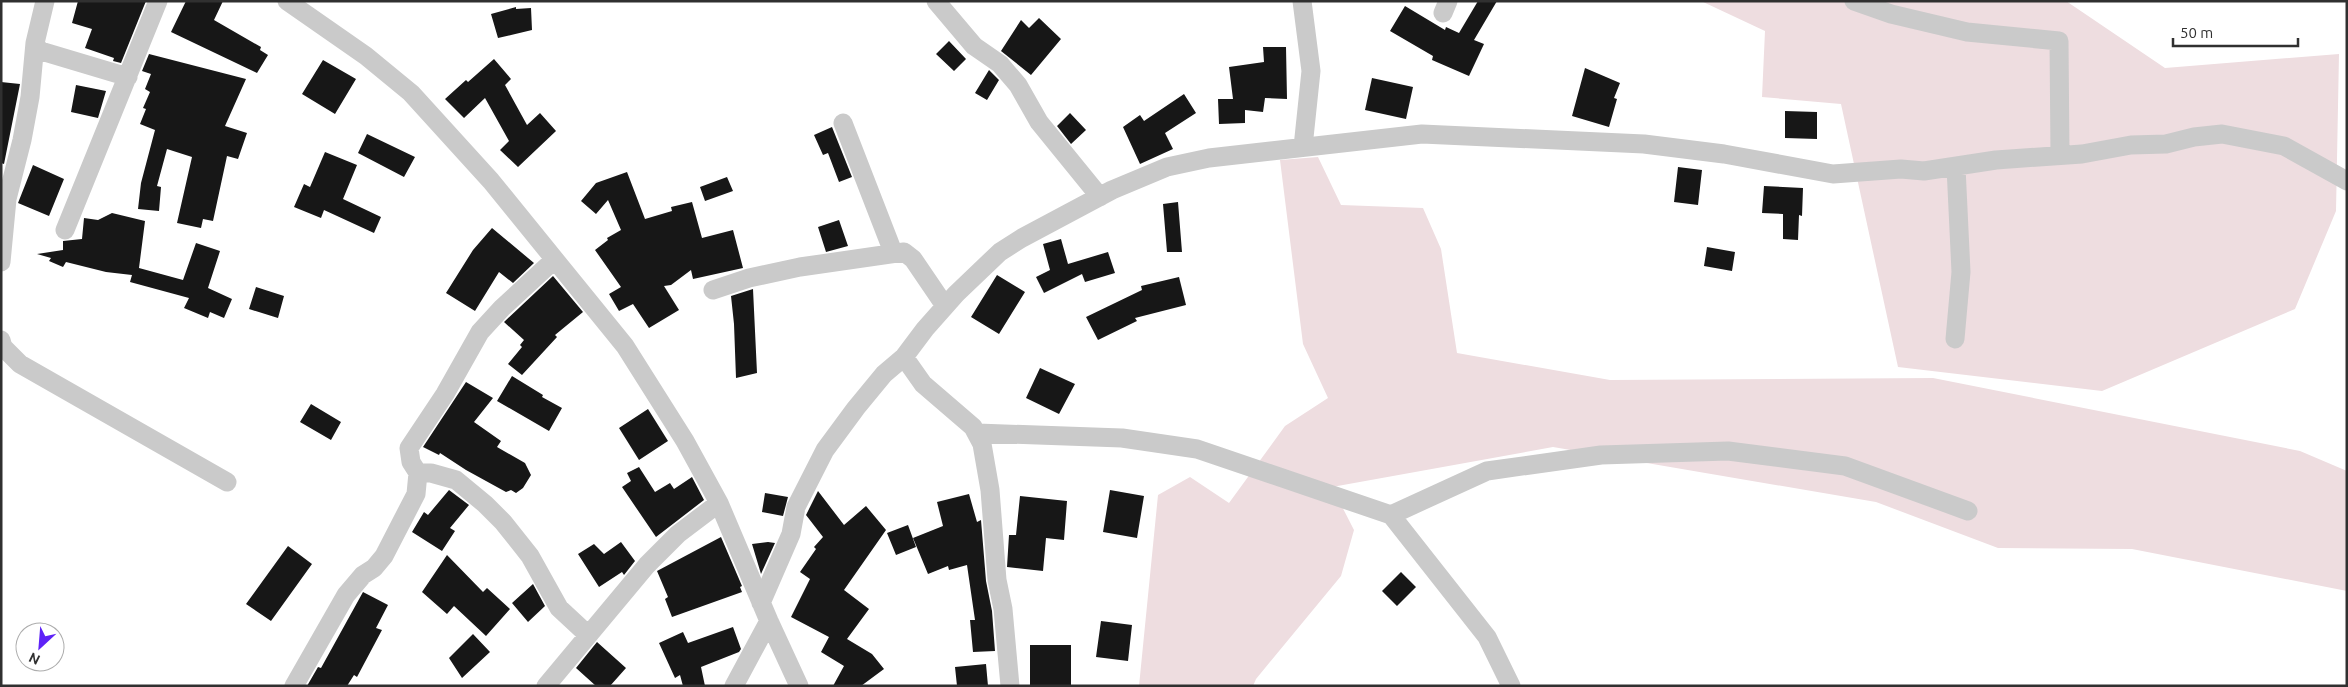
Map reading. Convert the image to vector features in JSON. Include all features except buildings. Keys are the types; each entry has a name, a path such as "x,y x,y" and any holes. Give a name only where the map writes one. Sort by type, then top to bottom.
{"street":[{"path":"1,262 7,199 24,131 35,43 45,1"},
{"path":"65,230 158,1"},
{"path":"287,1 366,56 411,93 491,181 625,346 680,433 719,504 761,604 799,686"},
{"path":"936,1 974,46 1000,64 1018,85 1039,122 1100,197"},
{"path":"1302,1 1311,71 1303,146"},
{"path":"1854,1 1891,14 1967,32 2059,41 2060,155"},
{"path":"36,47 41,51 128,78"},
{"path":"843,123 893,252"},
{"path":"761,604 788,543 796,507 825,450 884,374 904,357 945,306 981,268 1000,252 1100,197 1167,167 1192,160 1422,134 1644,144 1724,154 1833,174 1900,169 1924,171 1996,160 2060,155 2131,145 2166,144 2194,137 2222,134 2284,146 2347,181"},
{"path":"1956,167 1961,272 1956,339"},
{"path":"713,290 757,276 893,252 904,252 913,259 945,306"},
{"path":"554,260 502,308 480,332 445,394 409,448 412,468 418,473 431,473 456,480 503,522 530,556 559,608 587,634"},
{"path":"1,340 3,347 20,364 227,482"},
{"path":"904,357 924,384 973,427 982,444 990,490 997,580 1004,610 1010,686"},
{"path":"977,433 1122,438 1197,449 1391,515 1487,637 1511,686"},
{"path":"1391,515 1487,471 1601,455 1728,451 1846,466 1968,512"},
{"path":"294,686 346,596 363,575 374,568 384,556 416,494 418,473"},
{"path":"546,686 587,634 653,559 678,534 719,504"},
{"path":"734,686 769,622"}],"shaded area":[{"path":"1701,1 2066,1 2165,68 2339,54 2336,211 2295,309 2102,391 1898,367 1841,104 1762,97 1765,31"},
{"path":"1318,157 1341,205 1423,208 1441,249 1457,353 1610,380 1933,378 2300,451 2347,471 2347,591 2132,549 1998,548 1876,502 1553,447 1332,487 1354,530 1341,576 1256,679 1253,686 1139,686 1158,495 1190,477 1229,503 1285,426 1328,398 1303,344 1280,160"}]}
